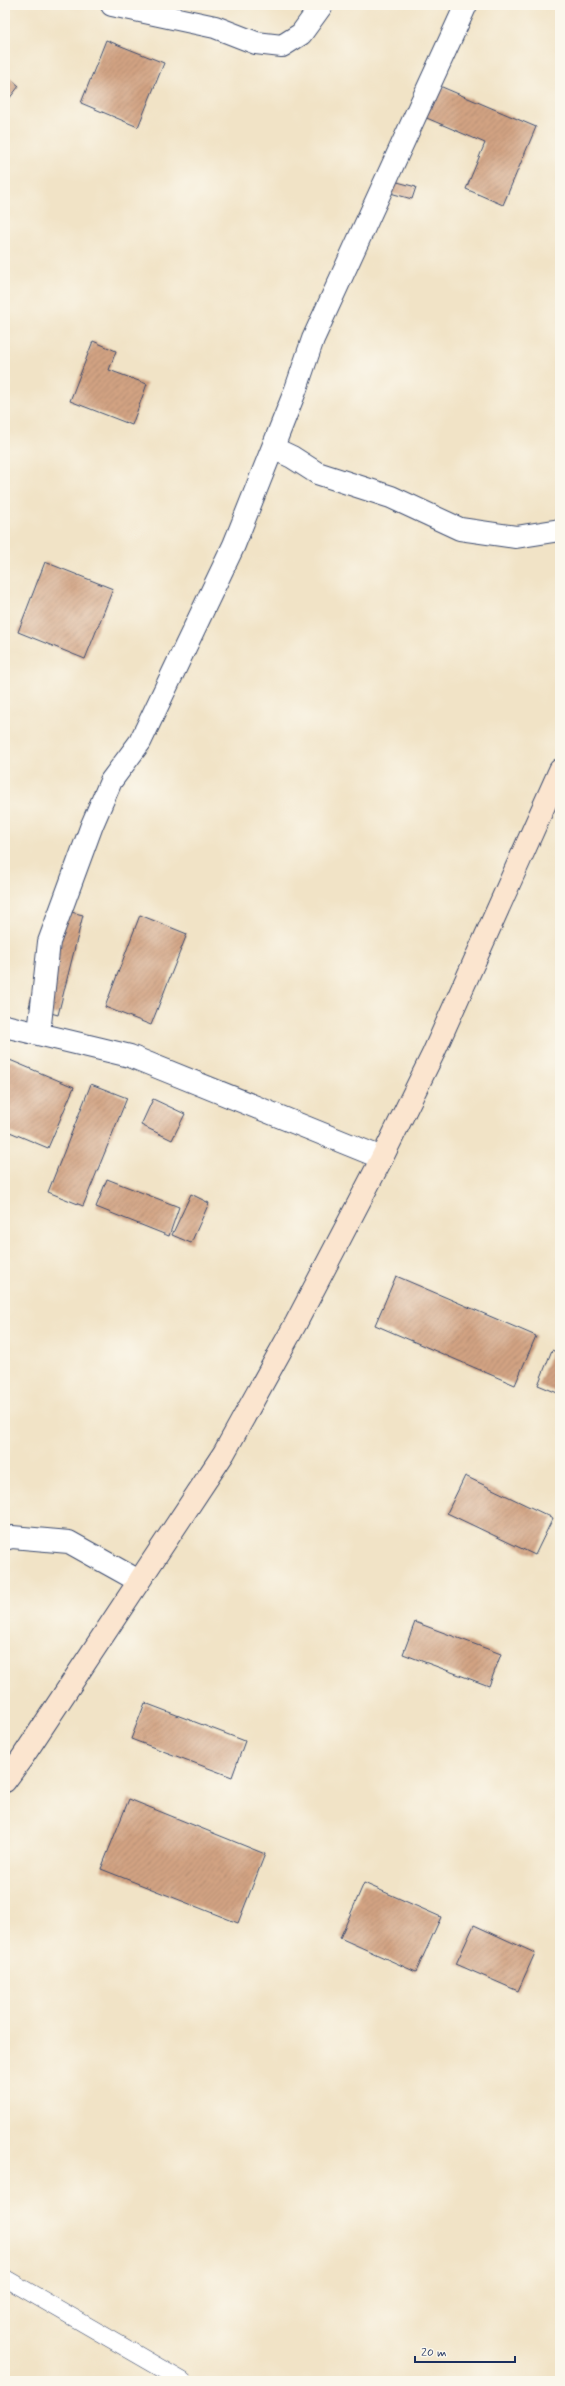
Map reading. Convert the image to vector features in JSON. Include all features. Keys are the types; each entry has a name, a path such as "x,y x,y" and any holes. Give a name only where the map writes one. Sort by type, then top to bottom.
{"main road":[{"path":"5,1781 224,1453 296,1323 382,1158 496,918 560,770"}],"street":[{"path":"112,5 215,27 256,43 282,46 301,34 322,5"},
{"path":"39,1033 49,942 92,825 111,781 140,742 234,545 273,448 313,339 466,5"},
{"path":"273,448 292,457 317,473 391,497 460,529 516,537 560,530"},
{"path":"5,1026 130,1056 382,1158"},
{"path":"7,1536 69,1542 139,1581"}],"lane":[{"path":"5,2278 183,2381"}],"building":[{"path":"106,40 164,63 138,127 81,103"},
{"path":"5,74 19,86 5,104"},
{"path":"435,84 536,127 503,205 466,189 485,143 422,116"},
{"path":"386,179 416,187 412,199 383,191"},
{"path":"93,341 116,351 109,370 147,384 132,425 70,401"},
{"path":"45,562 113,589 85,659 18,632"},
{"path":"55,908 83,915 58,1015 29,1007"},
{"path":"140,915 187,934 151,1025 105,1007"},
{"path":"5,1058 74,1087 48,1148 5,1130"},
{"path":"91,1084 127,1098 83,1206 48,1192"},
{"path":"153,1099 185,1114 172,1140 141,1125"},
{"path":"107,1179 179,1207 169,1236 96,1207"},
{"path":"191,1194 209,1203 191,1243 172,1235"},
{"path":"396,1276 536,1336 515,1385 375,1325"},
{"path":"552,1350 560,1354 560,1394 538,1385"},
{"path":"465,1476 553,1518 535,1555 447,1513"},
{"path":"415,1622 501,1654 489,1686 403,1654"},
{"path":"145,1703 245,1741 232,1777 131,1739"},
{"path":"129,1799 265,1854 238,1923 101,1869"},
{"path":"364,1883 441,1917 416,1972 340,1938"},
{"path":"474,1925 535,1953 518,1991 456,1964"}]}
